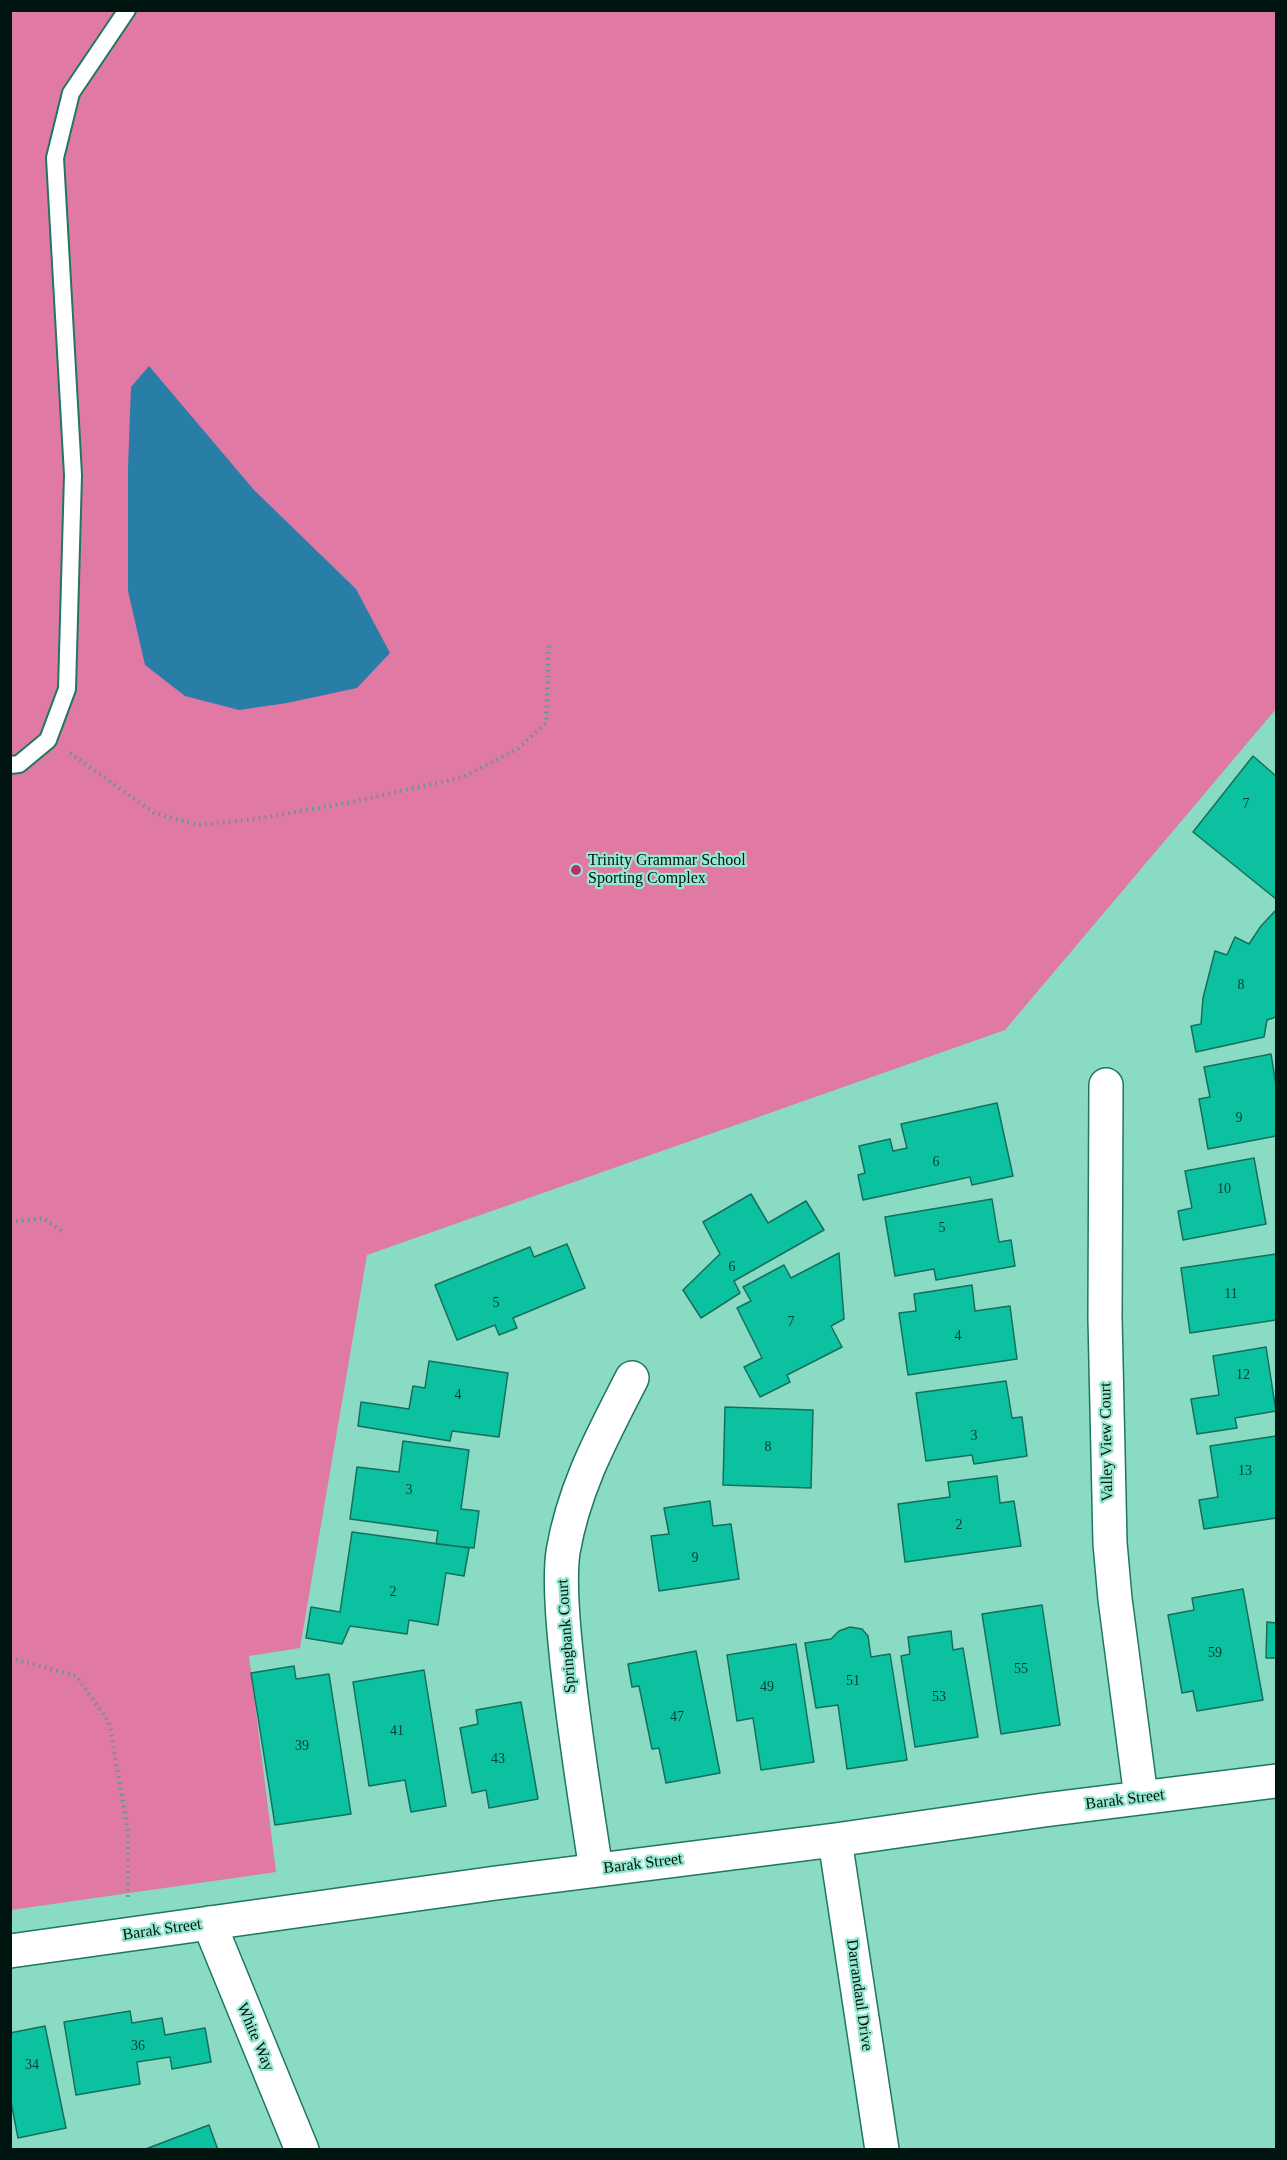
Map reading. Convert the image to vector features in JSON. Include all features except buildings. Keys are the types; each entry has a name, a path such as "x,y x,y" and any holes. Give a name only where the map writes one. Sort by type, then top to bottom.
{"street":[{"name":"Valley View Court","path":"1106,1084 1105,1318 1110,1543 1114,1599 1141,1797"},
{"name":"Springbank Court","path":"596,1870 568,1674 562,1615 563,1554 574,1507 592,1455 632,1378"},
{"name":"Barak Street","path":"10,1951 596,1870 1276,1781"},
{"name":"Darrandaul Drive","path":"835,1840 882,2150"},
{"name":"White Way","path":"209,1923 302,2150"}],"lane":[{"path":"10,765 19,764 48,740 67,689 73,475 55,158 71,93 127,10"}],"path":[{"path":"48,740 84,762 154,813 198,825 255,819 352,802 464,777 519,748 546,723 549,642"},
{"path":"10,1222 43,1218 62,1231"},
{"path":"10,1658 76,1676 109,1722 128,1832 128,1894 132,1934"}],"shaded area":[{"name":"Trinity Grammar School Sporting Complex","path":"10,11 1276,11 1276,709 1005,1030 367,1255 300,1648 249,1656 276,1872 11,1910"}],"water":[{"path":"149,366 254,490 356,589 390,653 357,688 287,703 239,710 185,696 145,665 128,591 128,468 131,387"}],"place":[{"name":"Trinity Grammar School Sporting Complex","path":"576,870"}]}
